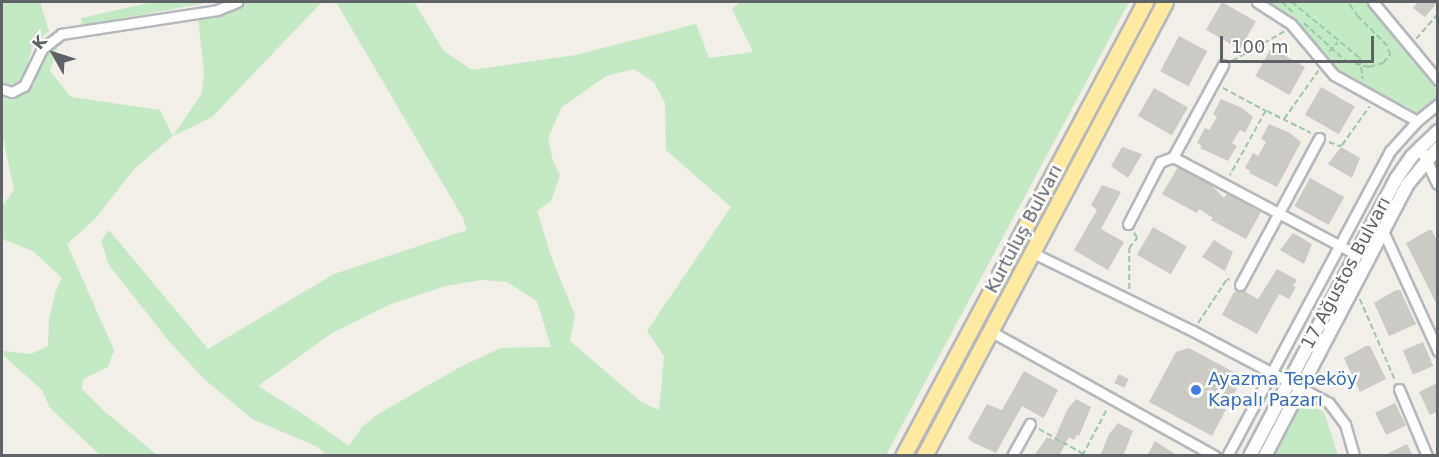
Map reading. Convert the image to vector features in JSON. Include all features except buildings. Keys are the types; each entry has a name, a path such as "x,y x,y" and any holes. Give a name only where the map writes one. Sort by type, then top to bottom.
{"highway":[{"name":"Kurtuluş Bulvarı","path":"903,456 1145,2"},
{"name":"Kurtuluş Bulvarı","path":"924,456 992,332 1165,2"}],"main road":[{"name":"17 Ağustos Bulvarı","path":"1265,456 1294,385 1396,179 1420,147 1437,131"},
{"name":"17 Ağustos Bulvarı","path":"1250,456 1294,385 1407,185 1437,148"}],"street":[{"path":"2,89 12,92 24,87 42,49 61,34 218,10 237,2"},
{"path":"1257,2 1293,27 1322,64 1339,78 1417,121"},
{"path":"1373,2 1437,81"},
{"path":"1128,224 1160,162 1173,157 1223,65"},
{"path":"1227,456 1390,151 1417,121 1437,104"},
{"path":"1240,285 1319,138"},
{"path":"1420,147 1437,184"},
{"path":"1173,157 1357,255"},
{"path":"1383,231 1437,351"},
{"path":"1033,253 1128,302 1193,331 1294,385 1337,411 1345,424 1354,456"},
{"path":"992,332 1215,456"},
{"path":"1399,389 1427,456"},
{"path":"1012,456 1030,424"}],"path":[{"path":"1282,2 1346,61 1369,67 1383,63 1390,51 1347,2"},
{"path":"1213,83 1319,138 1339,146 1342,145 1370,95 1360,58 1292,2"},
{"path":"1410,47 1437,14"},
{"path":"1223,65 1293,27"},
{"path":"1284,119 1339,41"},
{"path":"1225,185 1266,111"},
{"path":"1128,224 1137,238 1129,248 1128,302"},
{"path":"1193,331 1227,279 1240,285"},
{"path":"1357,294 1399,389"},
{"path":"1083,455 1113,399"},
{"path":"1030,424 1087,456"}],"green space":[{"path":"2,2 40,2 49,31 33,46 22,80 8,86 2,83"},
{"path":"153,2 211,2 82,26 81,18"},
{"path":"246,2 322,2 212,117 173,136 202,93 204,72 198,18 232,10"},
{"path":"336,2 414,2 444,51 472,70 576,55 696,24 709,58 753,52 732,9 741,2 1129,2 886,455 327,456 318,447 252,419 204,379 168,340 109,265 101,241 109,230 208,349 334,274 467,230 463,218","holes":["634,69 654,82 665,103 666,150 731,207 647,331 664,356 659,410 641,402 570,341 575,315 552,259 537,211 551,201 560,175 553,161 548,138 562,107 606,76","482,280 507,282 537,301 551,347 501,348 460,367 378,414 362,427 349,446 258,386 332,333 391,304 445,286"]},
{"path":"1267,2 1366,2 1437,90 1437,100 1419,114 1342,74 1335,69 1297,24"},
{"path":"59,42 50,71 71,97 160,110 173,136 135,168 95,219 67,244 114,350 108,367 83,379 82,389 103,410 157,455 100,455 50,408 42,390 4,356 3,351 31,354 48,346 49,320 55,293 62,278 33,251 2,239 2,206 14,190 2,134 2,95 7,99 27,93 34,85 45,53 52,45"},
{"path":"1310,404 1324,412 1338,455 1273,455 1299,406"}],"place":[{"name":"Ayazma Tepeköy Kapalı Pazarı","path":"1196,390"}]}
